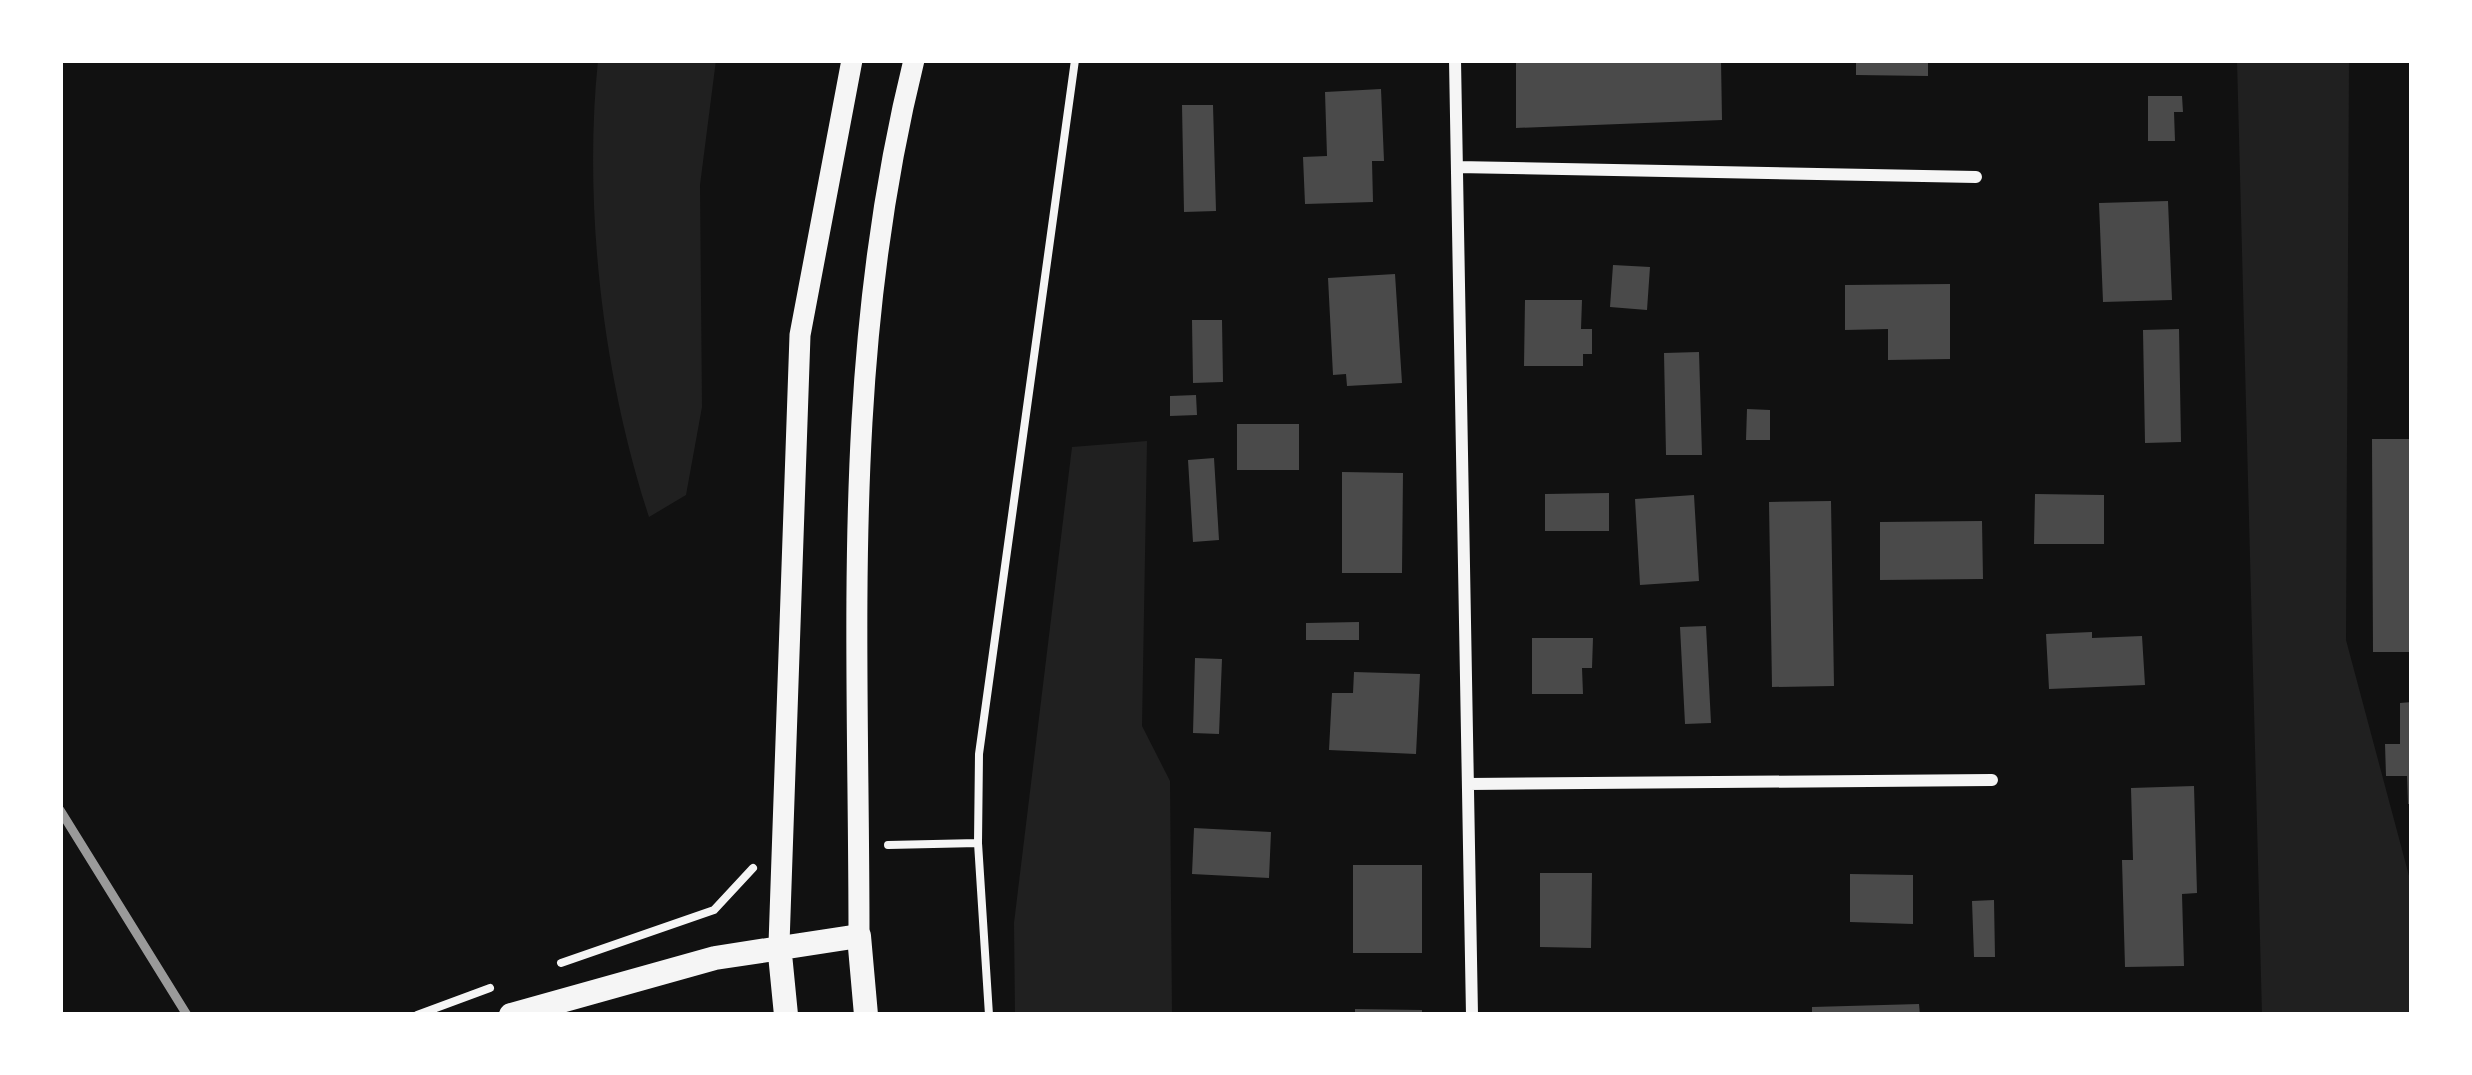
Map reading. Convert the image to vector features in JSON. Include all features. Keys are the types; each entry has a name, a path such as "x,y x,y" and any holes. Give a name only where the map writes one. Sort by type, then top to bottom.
{"main road":[{"path":"511,1015 779,944 859,936 866,1015"},
{"path":"779,944 786,1015"}],"street":[{"path":"779,944 800,335 852,60"},
{"path":"859,936 855,516 864,342 886,172 914,60"},
{"path":"1455,60 1472,1015"},
{"path":"1456,167 1976,177"},
{"path":"1468,784 1992,780"}],"path":[{"path":"989,1015 978,843 979,754 1075,60"},
{"path":"859,846 978,843"},
{"path":"542,970 713,910 760,860 785,849"},
{"path":"417,1015 499,985"}],"shaded area":[{"path":"598,60 716,60 700,185 702,407 686,495 649,517 620,407 601,291 593,174"},
{"path":"2237,60 2349,60 2346,640 2412,887 2412,1015 2262,1015"},
{"path":"1147,441 1142,726 1170,781 1172,1015 1015,1015 1014,923 1072,447"}],"building":[{"path":"1516,60 1721,60 1722,120 1516,128"},
{"path":"1856,60 1928,60 1928,76 1856,75"},
{"path":"1381,89 1384,161 1372,161 1373,202 1305,204 1303,157 1327,156 1325,92"},
{"path":"2148,96 2182,96 2183,112 2174,112 2175,141 2148,141"},
{"path":"1182,105 1213,105 1216,211 1184,212"},
{"path":"2168,201 2172,300 2103,302 2099,203"},
{"path":"1613,265 1650,267 1647,310 1610,307"},
{"path":"1395,274 1402,383 1347,386 1346,374 1333,375 1328,278"},
{"path":"1950,284 1950,359 1888,360 1888,329 1845,330 1845,285"},
{"path":"1525,300 1582,300 1581,329 1592,329 1592,354 1583,354 1583,366 1524,366"},
{"path":"1192,320 1222,320 1223,382 1193,383"},
{"path":"2179,329 2181,442 2145,443 2143,330"},
{"path":"1699,352 1702,455 1666,455 1664,353"},
{"path":"1196,395 1197,415 1170,416 1170,396"},
{"path":"1747,409 1770,410 1770,440 1746,440"},
{"path":"1237,424 1299,424 1299,470 1237,470"},
{"path":"2372,439 2412,439 2412,652 2373,652"},
{"path":"1214,458 1219,540 1193,542 1188,460"},
{"path":"1342,472 1403,473 1402,573 1342,573"},
{"path":"1609,493 1609,531 1545,531 1545,494"},
{"path":"2035,494 2104,495 2104,544 2034,544"},
{"path":"1694,495 1699,581 1640,585 1635,499"},
{"path":"1831,501 1834,686 1772,687 1769,502"},
{"path":"1982,521 1983,579 1880,580 1880,522"},
{"path":"1359,622 1359,640 1306,640 1306,623"},
{"path":"1706,626 1711,723 1685,724 1680,627"},
{"path":"2092,632 2092,638 2142,636 2145,685 2049,689 2046,634"},
{"path":"1532,638 1593,638 1592,668 1582,668 1583,694 1532,694"},
{"path":"1195,658 1222,659 1219,734 1193,733"},
{"path":"1354,672 1420,674 1416,754 1329,750 1332,693 1353,693"},
{"path":"2412,702 2412,804 2408,804 2407,776 2386,776 2385,744 2400,744 2400,703"},
{"path":"2194,786 2197,893 2182,894 2184,966 2125,967 2122,860 2133,860 2131,788"},
{"path":"1194,828 1271,832 1269,878 1192,874"},
{"path":"1353,865 1422,865 1422,953 1353,953"},
{"path":"1540,873 1592,873 1591,948 1540,947"},
{"path":"1850,874 1913,875 1913,924 1850,922"},
{"path":"1994,900 1995,957 1974,957 1972,901"},
{"path":"1919,1004 1920,1015 1812,1015 1812,1007"},
{"path":"1355,1009 1422,1010 1422,1015 1355,1015"}],"railway":[{"path":"60,810 187,1015"}]}
